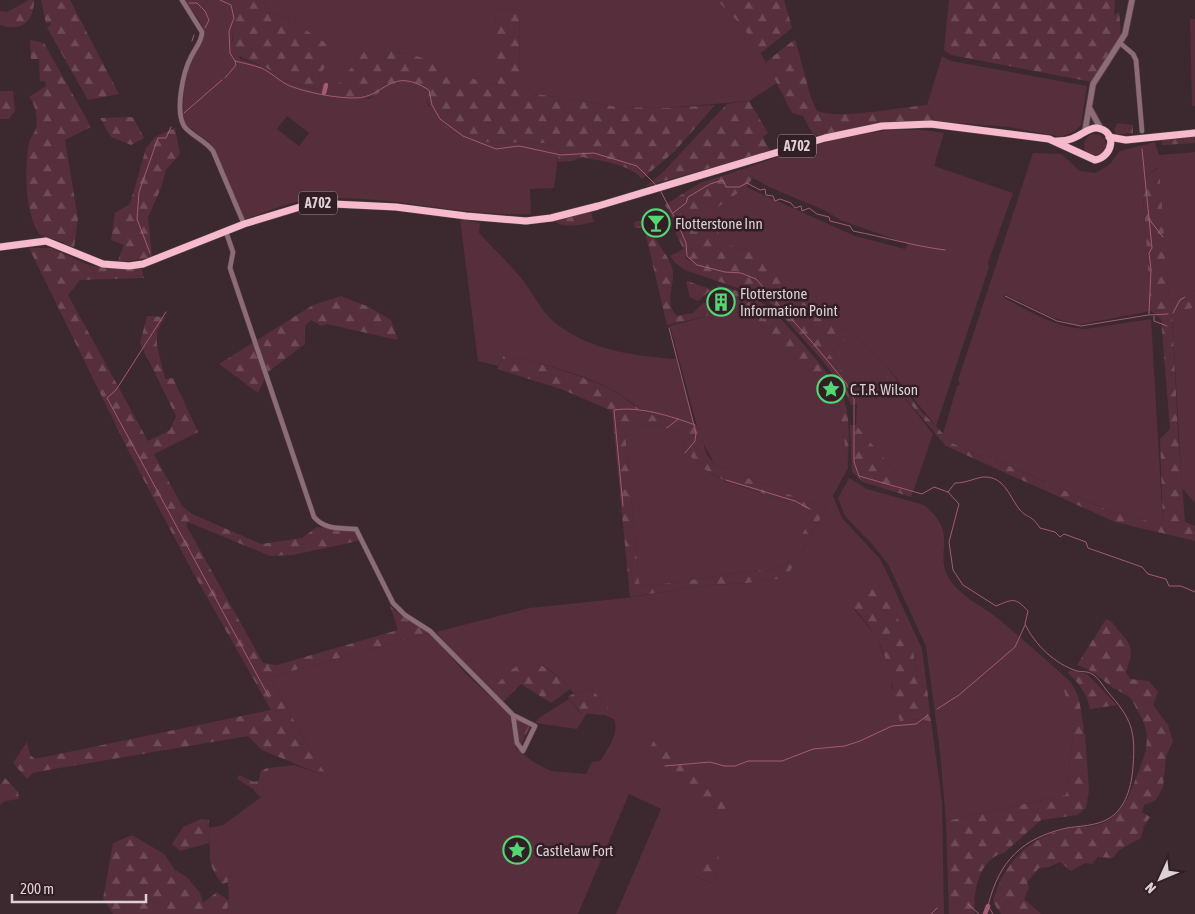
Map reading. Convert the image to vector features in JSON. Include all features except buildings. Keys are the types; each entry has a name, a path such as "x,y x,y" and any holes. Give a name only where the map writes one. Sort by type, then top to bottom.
{"highway":[{"name":"A702","path":"0,247 46,241 88,260 103,264 129,266 143,264 244,224 300,206 326,202 396,207 526,221 580,211 825,138 882,126 931,124 1057,141 1068,141 1096,128 1101,129"},
{"path":"1101,129 1109,137 1111,148"},
{"name":"A702","path":"1109,137 1126,140 1195,132"},
{"path":"1082,154 1079,145 1083,133"},
{"name":"A702","path":"1057,141 1090,160 1100,160 1105,157 1111,148 1126,140"}],"street":[{"path":"182,0 202,32 200,42 191,56 184,74 180,112 184,125 208,143 244,224"},
{"path":"1083,133 1090,107 1093,84 1120,43 1128,24 1132,0"},
{"path":"1120,43 1133,54 1136,60 1142,131"},
{"path":"1090,107 1101,129"},
{"path":"226,232 233,252 230,268 314,517 320,524 327,527 356,529 393,603 405,615 430,631 513,715 535,726 523,751 517,743 513,715"}],"green space":[{"path":"29,0 34,0 32,14 25,23 14,27 0,25 0,11 7,12"},
{"path":"41,0 70,0 119,94 88,100 47,27 51,25 50,22 46,24"},
{"path":"185,0 227,0 233,3 236,13 232,40 240,59 265,67 289,82 321,90 319,76 335,50 290,20 266,12 265,0 717,0 744,27 759,49 777,83 749,101 666,108 619,107 531,93 520,76 519,9 495,10 499,85 476,82 428,60 399,52 347,75 332,93 369,99 393,83 419,87 426,91 428,106 481,142 547,143 559,148 554,188 530,189 531,214 476,212 367,199 340,198 295,202 246,219 243,218 210,143 185,124 183,99 185,83 192,59 201,44 204,34 199,20","holes":["287,116 309,133 299,146 277,129"]},
{"path":"227,0 265,0 266,12 290,20 332,47 336,51 319,76 322,90 289,82 265,67 233,54 234,10 233,3"},
{"path":"717,0 784,0 792,28 761,53 743,27"},
{"path":"949,0 1115,0 1114,16 1119,11 1121,34 1092,82 951,55 944,50"},
{"path":"519,9 520,76 531,93 619,107 666,108 715,105 675,151 642,179 630,170 597,160 582,157 572,161 558,162 559,148 547,143 482,142 480,144 460,136 437,119 428,102 426,91 419,87 393,84 366,99 351,101 335,99 331,93 367,48 398,52 429,60 470,78 498,85 495,10"},
{"path":"1190,19 1195,19 1195,106 1192,106"},
{"path":"795,39 811,98 817,111 855,114 927,105 934,121 874,124 819,136 812,133 803,116 792,113 766,62"},
{"path":"30,40 44,43 91,127 65,140 78,219 74,248 60,241 40,235 31,216 26,165 30,141 36,129 37,121 35,108 29,97 46,86 45,81 40,81 39,59 31,59"},
{"path":"942,56 951,61 1087,86 1081,125 1075,131 1061,137 1009,127 934,121 927,105"},
{"path":"0,91 13,91 15,111 9,119 0,119"},
{"path":"749,101 768,133 763,137 770,151 646,186 662,173 727,104"},
{"path":"133,117 144,138 131,145 111,137 100,118"},
{"path":"1117,123 1133,125 1133,133 1117,134 1114,131"},
{"path":"175,128 180,154 166,170 161,188 148,217 152,257 117,263 124,245 111,240 115,213 130,204 146,148 155,137"},
{"path":"891,130 923,130 944,133 934,166 1013,193 988,263 989,267 936,426 884,363 848,330 843,329 788,274 753,250 737,250 722,237 704,216 746,187 855,236 905,249 908,244 840,220 826,211 769,187 753,178 747,168 818,144"},
{"path":"1095,134 1103,137 1106,145 1103,153 1095,156 1087,153 1084,145 1087,137"},
{"path":"1195,135 1195,143 1162,145 1161,139"},
{"path":"1155,142 1159,155 1195,152 1195,290 1169,302 1158,167 1142,181 1151,311 1077,325 1051,317 1004,294 1003,297 1042,318 1074,328 1085,329 1151,319 1163,525 1112,512 985,455 980,456 952,443 943,434 957,386 960,384 958,380 1033,153 1061,154 1080,171 1095,173 1109,165 1120,151"},
{"path":"1159,167 1169,302 1195,290 1195,307 1172,314 1185,522 1195,526 1195,541 1115,522 946,446 896,387 847,338 829,354 852,383 857,404 851,405 845,391 822,360 772,304 752,293 685,270 691,263 675,231 678,228 665,205 700,183 747,168 753,178 746,187 704,217 737,250 753,250 788,274 843,329 848,330 884,363 921,411 952,443 980,456 985,455 1112,512 1163,525 1160,439 1170,429 1161,319 1151,311 1142,181"},
{"path":"591,212 594,222 567,226 554,220"},
{"path":"460,219 480,223 479,233 521,278 548,317 566,331 581,339 612,350 676,359 694,425 650,414 607,387 557,368 504,355 498,366 478,361"},
{"path":"636,221 642,221 670,262 673,280 670,298 673,310 677,316 693,313 703,303 714,304 718,285 738,291 763,303 775,313 808,349 842,395 847,412 849,431 848,468 838,396 770,337 752,311 711,315 667,325 647,240 643,228 635,228 634,224"},
{"path":"29,248 51,248 91,266 142,269 144,278 80,280 68,295 148,441 170,430 176,416 140,343 147,316 165,317 157,331 157,345 165,379 173,378 198,432 154,454 182,506 192,514 261,544 302,538 317,527 354,531 362,540 293,555 270,556 188,522 186,525 263,663 277,665 398,630 390,606 403,617 430,633 270,677 314,757 329,778 262,750 248,736 42,771 33,773 27,779 13,763 27,742 30,755 35,759 271,710 191,569 128,450"},
{"path":"685,248 686,258 691,263 685,270 675,263 670,256"},
{"path":"687,281 713,290 711,294 708,292 698,301 690,297"},
{"path":"341,296 369,307 391,320 398,340 327,324 321,326 311,320 305,326 305,344 268,372 258,393 219,364 313,305"},
{"path":"1195,307 1195,503 1182,488 1172,313"},
{"path":"752,311 770,337 838,396 848,468 833,496 842,518 880,559 922,649 927,688 917,682 913,649 853,608 876,636 891,673 892,688 910,719 931,721 942,801 944,914 616,914 661,809 629,794 578,914 226,914 229,889 216,852 210,854 209,828 223,825 264,795 268,768 294,765 328,777 314,757 270,677 430,633 466,674 510,715 516,748 532,761 551,771 586,774 592,762 600,761 608,749 615,730 613,715 592,689 574,693 557,675 543,665 511,670 491,690 468,669 436,632 530,608 626,598 709,585 786,578 826,509 715,465 700,437 670,326 711,315","holes":["655,740 735,813 716,815 714,805 648,750","719,841 716,884 715,884 696,877"]},
{"path":"847,338 896,387 933,434 914,489 907,486 856,425 857,404 829,354"},
{"path":"504,355 556,368 594,382 618,393 646,412 658,417 697,426 707,455 715,465 826,509 786,578 709,585 630,597 612,411 561,389 497,369","holes":["658,425 677,431 691,457 704,469 725,481 794,502 814,512 787,564 766,572 758,570 643,587 639,583 625,432 635,426"]},
{"path":"658,425 677,431 691,457 704,469 724,481 794,502 815,512 787,564 766,572 758,570 643,587 639,583 625,432 635,426"},
{"path":"850,425 856,425 907,486 914,489 911,497 863,482 852,472"},
{"path":"849,478 867,489 924,505 941,525 944,535 945,570 950,580 961,592 995,616 1064,676 1062,679 1074,726 1066,795 946,821 940,752 926,646 888,564 845,516 838,498"},
{"path":"875,588 883,589 913,649 917,682 927,688 931,721 910,719 900,722 888,668 881,647 873,632 849,600"},
{"path":"1106,619 1114,625 1130,647 1131,655 1126,672 1130,679 1149,681 1158,692 1153,705 1168,725 1173,741 1166,756 1163,787 1156,800 1144,805 1142,812 1150,817 1144,826 1141,838 1119,850 1113,858 1098,857 1092,864 1085,863 1071,871 1060,862 1049,867 1039,868 1027,882 1029,887 1024,899 1041,914 1001,914 993,902 1003,876 1019,855 1041,838 1053,833 1102,824 1113,817 1127,799 1143,760 1147,737 1146,730 1131,699 1091,671 1077,665"},
{"path":"527,659 551,671 570,689 551,703 521,684 503,702 491,690 511,670"},
{"path":"1070,670 1087,674 1117,705 1090,709 1082,690 1068,673"},
{"path":"1064,676 1070,681 1077,693 1084,729 1083,733 1085,734 1089,790 1086,808 1077,815 1041,820 1004,853 995,856 983,869 976,887 975,914 949,914 946,821 1066,795 1074,726 1061,679"},
{"path":"592,689 615,716 614,719 604,715 581,713 568,697 574,693"},
{"path":"569,699 580,713 587,713 577,729 535,723 539,718"},
{"path":"516,719 530,726 521,745 519,743"},
{"path":"655,739 735,813 725,822 716,815 714,805 708,806 648,750"},
{"path":"268,768 264,795 260,797 253,789 237,779 239,775 254,782 259,780 261,770"},
{"path":"5,778 18,792 19,799 5,801 0,805 0,785"},
{"path":"201,819 209,820 209,843 180,851 172,844 183,827"},
{"path":"132,835 164,854 175,870 187,877 200,893 203,903 217,892 229,901 226,914 113,914 103,899 113,843"},
{"path":"720,841 716,884 696,877 700,857"},
{"path":"216,851 227,873 228,882 222,884 213,870 211,862 210,854"}],"waterway":[{"path":"220,0 231,5 234,18 229,31 230,53 235,61 261,68 290,86 322,95 355,98 365,97 396,82 416,83 429,90 432,105 440,119 463,136 496,149 519,146 561,155 594,153 637,166 656,185"},
{"path":"189,3 197,3 205,11 209,20 205,28"},
{"path":"192,41 194,35"},
{"path":"225,78 236,65 235,61"},
{"path":"184,113 222,80"},
{"path":"324,93 326,85"},
{"path":"150,253 137,219 139,192 158,138 166,138 171,127"},
{"path":"1142,149 1152,248 1149,253 1151,269 1149,314"},
{"path":"673,213 686,203 688,197 710,184 723,180 726,187 739,187 747,183 760,190 765,189 766,195 773,196 775,201 780,199 791,203 795,208 801,206 802,211 809,208 817,214 829,217 830,221 850,226 853,231 945,250"},
{"path":"660,190 686,243 687,256 697,265 725,272 741,273 756,279 846,383 854,399 854,462 859,476 922,494 934,487 948,492 959,504 949,542 953,570 963,585 996,606 1010,601 1020,603 1028,611 1025,624 1029,632 1046,653 1069,668 1089,672 1094,675 1127,717 1134,743 1134,754 1131,781 1124,803 1108,819 1093,824 1051,832 1025,845 1006,864 999,876 988,906 993,914"},
{"path":"1148,218 1163,237"},
{"path":"1005,296 1057,321 1081,326 1148,315 1168,314"},
{"path":"1173,313 1180,300 1185,297"},
{"path":"166,312 116,390 107,398 269,697"},
{"path":"1154,316 1154,321 1167,326"},
{"path":"669,328 696,433 695,441 685,453"},
{"path":"623,506 614,410 634,409 665,415 695,425"},
{"path":"667,428 678,419"},
{"path":"948,492 955,483 982,477 998,480 1020,510 1040,528 1055,532 1060,537 1064,534 1086,542 1088,548 1142,567 1148,574 1166,579 1169,586 1181,586 1195,592"},
{"path":"726,480 795,501 810,509"},
{"path":"937,709 959,695 1015,647 1025,625"},
{"path":"665,766 710,762 724,766 735,766 748,761 782,761 813,749 845,746 892,726 916,724 928,715"},
{"path":"968,904 979,914"},
{"path":"985,914 988,906"},
{"path":"931,914 937,908"}],"place":[{"name":"Flotterstone Inn","path":"656,223"},
{"name":"Flotterstone Information Point","path":"721,302"},
{"name":"C.T.R. Wilson","path":"831,389"},
{"name":"Castlelaw Fort","path":"517,850"}]}
